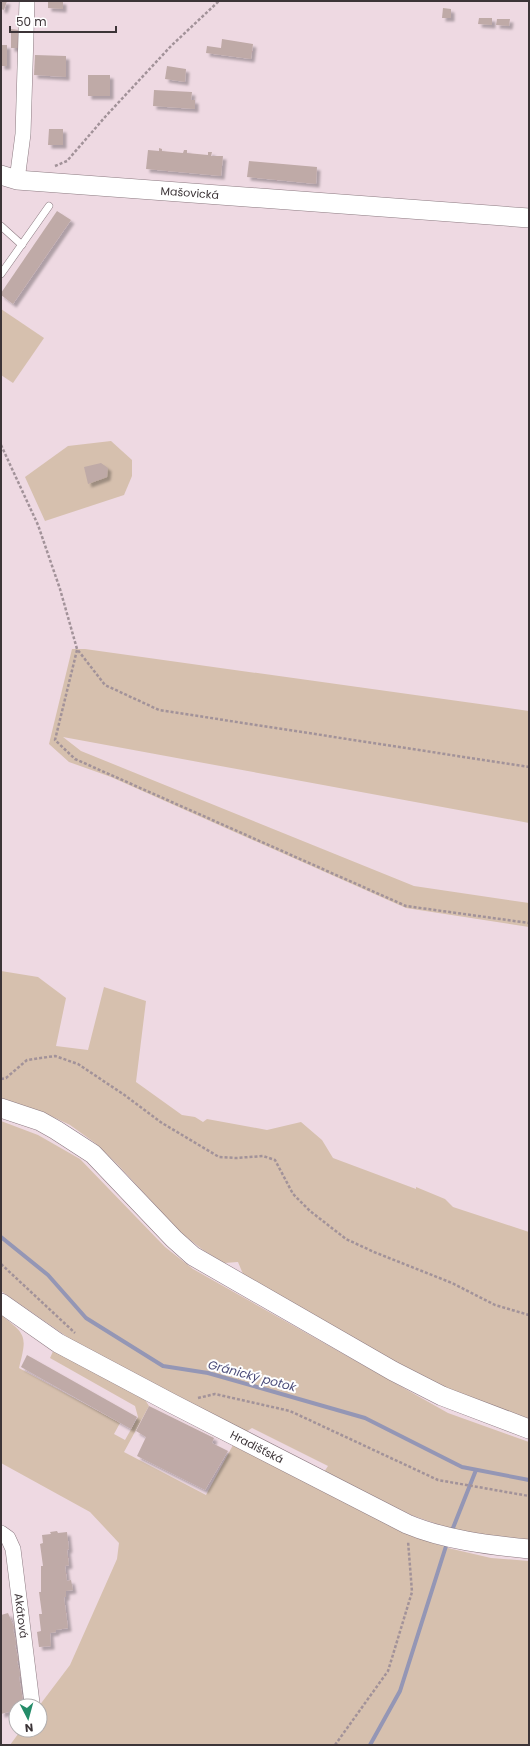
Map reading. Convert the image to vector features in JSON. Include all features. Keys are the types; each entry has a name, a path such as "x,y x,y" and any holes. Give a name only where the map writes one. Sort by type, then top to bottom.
{"street":[{"name":"Mašovická","path":"27,1 23,134 9,178 529,218"},
{"path":"1,1108 40,1121 93,1154 174,1240 193,1256 393,1371 442,1396 529,1429"},
{"name":"Hradišťská","path":"1,1303 58,1343 171,1404 407,1524 436,1534 529,1549"},
{"name":"Akátová","path":"1,1533 8,1538 14,1549 31,1698"}],"lane":[{"path":"1,274 49,206"},
{"path":"1,226 22,245"}],"path":[{"path":"53,167 67,161 105,117 171,46 219,1"},
{"path":"1,445 38,525 60,589 77,649 104,685 159,710 529,767"},
{"path":"77,649 55,740 75,759 406,906 529,923"},
{"path":"1,1079 6,1078 27,1060 41,1056 55,1056 78,1064 123,1094 162,1123 219,1157 236,1158 263,1156 274,1160 293,1194 310,1211 346,1239 374,1252 452,1283 495,1305 529,1316"},
{"path":"1,1264 80,1337"},
{"path":"191,1395 198,1398 215,1394 290,1411 438,1480 529,1496"},
{"path":"334,1745 388,1671 401,1632 412,1592 407,1524"}],"shaded area":[{"path":"1,309 44,338 13,383 1,375"},
{"path":"111,441 132,460 132,476 124,495 45,521 25,477 68,446"},
{"path":"72,649 85,649 529,711 529,823 63,737 81,751 414,886 529,903 529,927 406,908 111,777 69,762 49,744"},
{"path":"1,971 38,977 66,998 56,1046 88,1050 104,987 146,1001 136,1082 182,1115 195,1117 203,1122 207,1119 267,1130 301,1122 322,1140 333,1158 416,1189 416,1187 445,1199 453,1207 529,1232 529,1419 452,1391 400,1365 243,1274 238,1262 224,1263 203,1250 180,1232 118,1165 95,1143 70,1125 51,1116 1,1098"},
{"path":"1,1121 38,1135 80,1159 165,1247 193,1269 448,1413 529,1442 529,1542 454,1530 411,1515 324,1472 328,1466 252,1428 246,1432 79,1345 1,1291"},
{"path":"1,1315 16,1327 23,1337 24,1342 19,1368 120,1423 114,1434 125,1440 138,1417 135,1406 50,1358 55,1347 142,1395 149,1406 124,1452 206,1495 233,1445 403,1532 448,1548 491,1558 529,1561 529,1745 10,1745 15,1738 48,1738 48,1698 45,1698 70,1665 117,1559 119,1543 90,1512 1,1463"}],"building":[{"path":"1,1 7,1 4,10 1,9"},
{"path":"48,1 63,1 63,9 48,8"},
{"path":"443,8 451,9 451,18 442,18"},
{"path":"479,18 492,18 492,25 478,24"},
{"path":"497,19 510,19 509,26 496,25"},
{"path":"11,29 19,30 18,48 11,48"},
{"path":"222,39 253,44 251,59 206,53 207,46 221,48"},
{"path":"1,45 7,45 7,66 1,66"},
{"path":"35,55 66,56 66,77 34,75"},
{"path":"167,66 186,69 185,82 165,79"},
{"path":"88,75 110,75 110,96 88,96"},
{"path":"154,90 192,92 191,100 195,100 195,109 153,106"},
{"path":"49,129 63,129 63,145 48,145"},
{"path":"159,148 162,149 162,151 183,153 184,150 187,150 187,153 208,155 208,152 212,152 211,156 223,156 221,176 146,169 148,150 159,151"},
{"path":"249,161 317,167 316,184 247,177"},
{"path":"57,211 71,220 13,304 1,295 1,293"},
{"path":"101,463 108,468 107,477 88,484 84,467"},
{"path":"27,1355 137,1417 131,1429 21,1367"},
{"path":"149,1406 214,1438 212,1443 228,1451 205,1490 137,1456 146,1437 136,1431"},
{"path":"57,1531 58,1533 67,1532 69,1549 67,1550 69,1565 65,1566 67,1581 71,1580 73,1590 66,1591 66,1597 64,1597 68,1628 56,1630 56,1632 50,1633 51,1646 39,1647 37,1632 41,1631 39,1614 42,1614 39,1592 41,1592 41,1566 43,1566 40,1544 43,1543 42,1535 51,1534 50,1532"},
{"path":"8,1613 15,1629 13,1629 17,1645 15,1645 19,1661 17,1661 21,1676 19,1677 23,1698 8,1698 8,1712 1,1714 1,1615"}],"waterway":[{"name":"Gránický potok","path":"1,1237 48,1275 86,1318 163,1366 208,1373 365,1418 462,1467 529,1480"},
{"path":"451,1533 476,1470"},
{"path":"370,1745 400,1691 447,1543"}]}
